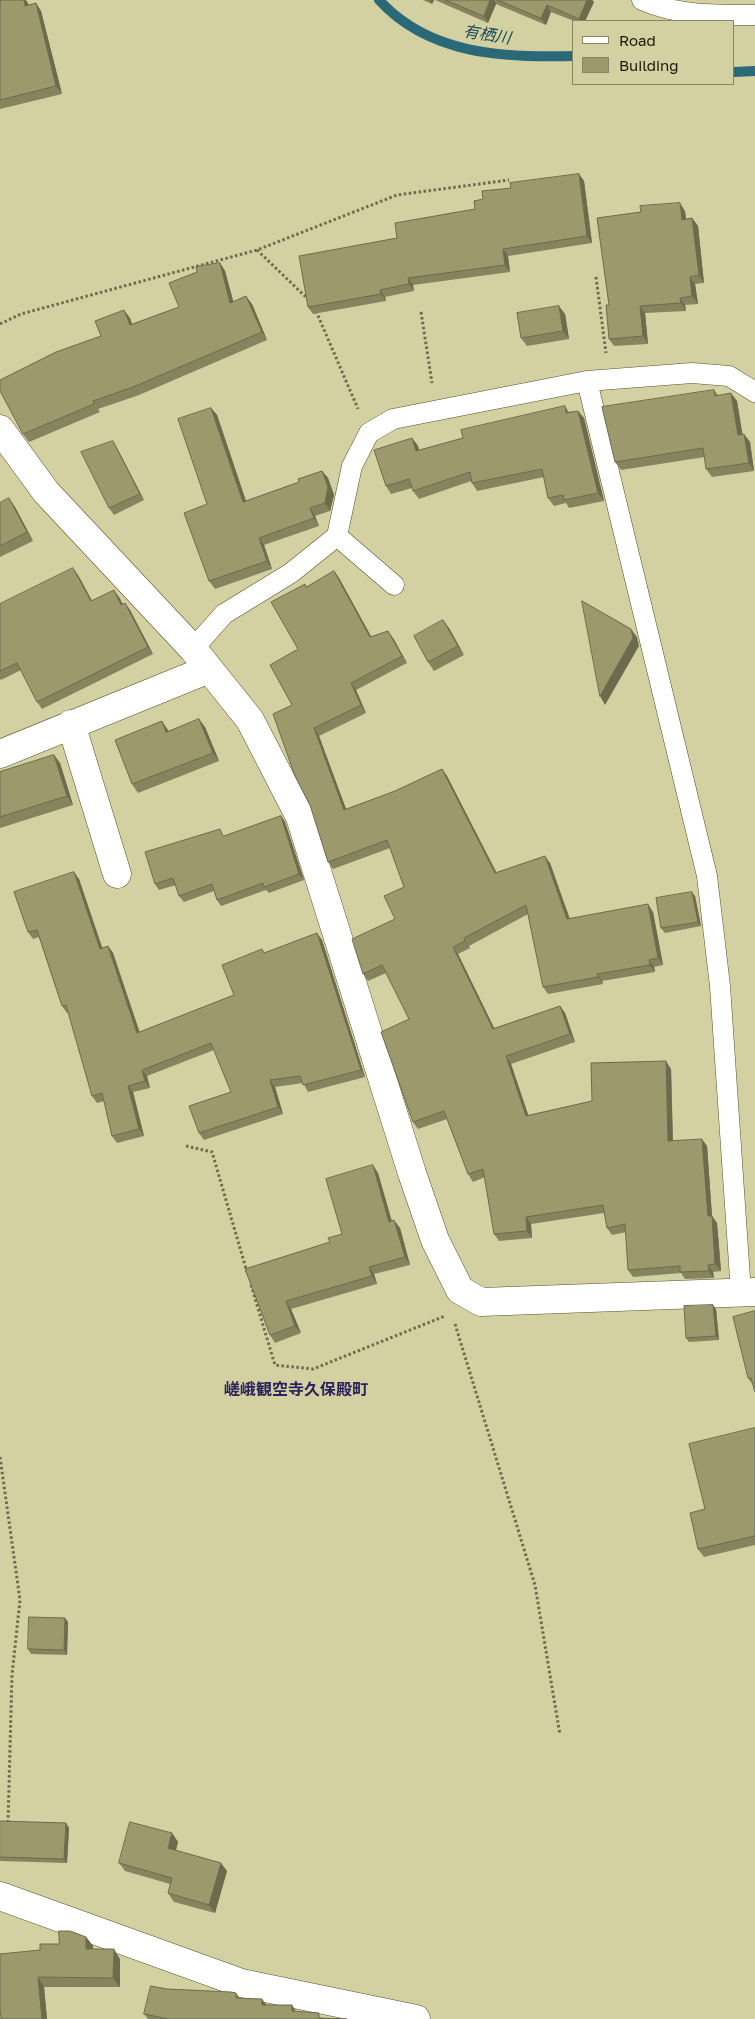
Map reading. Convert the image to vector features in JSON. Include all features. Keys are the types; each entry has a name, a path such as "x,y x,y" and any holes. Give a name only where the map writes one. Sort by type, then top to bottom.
{"street":[{"path":"0,429 46,492 201,659 250,720 300,817 412,1173 435,1240 460,1290 480,1302 748,1293"},
{"path":"0,754 71,724 201,659"},
{"path":"71,724 117,874"},
{"path":"0,1896 241,1983 416,2019"}],"lane":[{"path":"642,0 654,6 705,15 755,15"},
{"path":"201,659 224,614 291,573 337,536 352,466 369,433 393,419 587,381 692,373 729,376 755,392"},
{"path":"587,381 707,876 720,986 748,1293"},
{"path":"337,536 394,585"}],"path":[{"path":"0,324 21,314 257,250 397,196 509,180"},
{"path":"257,250 314,305 369,433"},
{"path":"596,277 610,380"},
{"path":"421,312 436,411"},
{"path":"186,1146 212,1152 275,1365 313,1368 480,1302"},
{"path":"452,1314 535,1585 560,1735"},
{"path":"0,1457 20,1600 12,1674 8,1829"}],"building":[{"path":"24,0 25,6 36,3 56,86 0,100 0,1"},
{"path":"446,0 490,0 484,16"},
{"path":"498,0 587,0 579,19 547,5 541,18"},
{"path":"579,174 587,236 503,249 505,265 408,278 409,284 380,290 381,294 308,307 299,256 397,238 395,223 475,209 474,201 483,199 482,191 511,188 510,183"},
{"path":"680,203 682,220 692,218 699,275 690,277 692,296 680,298 681,303 640,306 643,336 609,339 606,305 609,305 597,218 641,212 640,206"},
{"path":"220,263 230,303 246,296 262,332 133,387 93,401 94,404 23,434 0,391 0,380 56,352 101,336 95,321 124,310 130,325 179,307 169,283 197,272 196,267"},
{"path":"559,306 563,331 521,338 517,313"},
{"path":"714,390 715,396 731,393 738,435 744,434 749,463 706,469 703,448 615,462 602,407"},
{"path":"565,406 566,413 578,411 598,493 564,500 563,495 548,498 542,469 472,483 470,472 413,491 409,479 386,486 374,450 412,438 416,451 463,438 461,430"},
{"path":"211,408 243,502 299,482 298,479 322,471 328,487 325,503 310,508 314,518 259,538 267,561 209,581 184,513 207,504 178,419"},
{"path":"113,441 140,494 109,508 81,452"},
{"path":"9,498 27,532 0,546 0,503"},
{"path":"73,568 91,601 114,590 121,605 125,603 148,647 37,702 17,663 0,671 0,604"},
{"path":"334,571 370,637 388,631 402,656 351,683 361,705 314,728 344,810 395,791 442,769 495,873 545,856 567,919 648,904 658,958 649,960 650,965 597,974 598,977 543,987 526,905 464,938 465,941 453,947 493,1029 560,1006 570,1034 506,1056 526,1116 592,1101 591,1063 666,1061 668,1141 702,1139 708,1216 712,1216 715,1264 708,1265 709,1271 680,1272 680,1266 628,1270 625,1224 607,1228 603,1205 526,1217 527,1231 494,1234 483,1169 468,1174 444,1111 413,1122 381,1032 409,1019 382,965 363,974 352,939 395,919 384,896 404,887 387,840 328,862 310,805 295,776 273,714 292,705 270,665 298,649 271,602 305,584 306,587"},
{"path":"582,601 631,629 633,638 600,696"},
{"path":"443,620 458,646 428,662 414,636"},
{"path":"199,719 213,753 132,784 115,740 162,721 166,732"},
{"path":"54,755 67,796 0,817 0,772"},
{"path":"281,816 299,874 264,887 263,883 217,900 212,884 179,896 173,878 155,884 145,852 220,829 223,836"},
{"path":"74,872 100,949 108,946 137,1033 234,995 222,965 262,949 264,953 317,933 361,1070 303,1085 300,1076 270,1080 278,1107 199,1133 189,1106 231,1092 211,1043 142,1070 145,1081 128,1086 139,1129 112,1136 102,1093 92,1096 66,1005 62,1006 37,930 28,932 14,892"},
{"path":"692,892 698,922 661,928 656,898"},
{"path":"373,1165 389,1222 394,1220 405,1257 369,1267 372,1276 286,1301 295,1326 270,1335 245,1269 330,1242 328,1238 342,1234 326,1179"},
{"path":"713,1305 716,1336 686,1338 684,1306"},
{"path":"755,1311 755,1392 751,1378 748,1378 733,1317"},
{"path":"755,1428 755,1536 698,1549 690,1513 705,1509 689,1444"},
{"path":"29,1617 65,1618 64,1650 28,1649"},
{"path":"0,1821 66,1823 64,1859 0,1857"},
{"path":"130,1822 172,1833 168,1848 221,1863 209,1905 168,1893 172,1878 119,1863"},
{"path":"59,1931 70,1931 86,1937 86,1949 114,1949 113,1978 38,1977 42,2019 1,2019 0,1954 40,1950 40,1944 59,1944"},
{"path":"151,1986 167,1989 231,1992 236,1993 236,1998 262,1999 262,2005 292,2005 292,2011 319,2013 319,2018 347,2019 169,2019 144,2014"}],"waterway":[{"name":"有栖川","path":"379,0 399,18 421,32 444,42 495,54 572,56"},
{"name":"有栖川","path":"735,72 755,71"}],"district":[{"name":"嵯峨観空寺久保殿町","path":"296,1390"}]}
